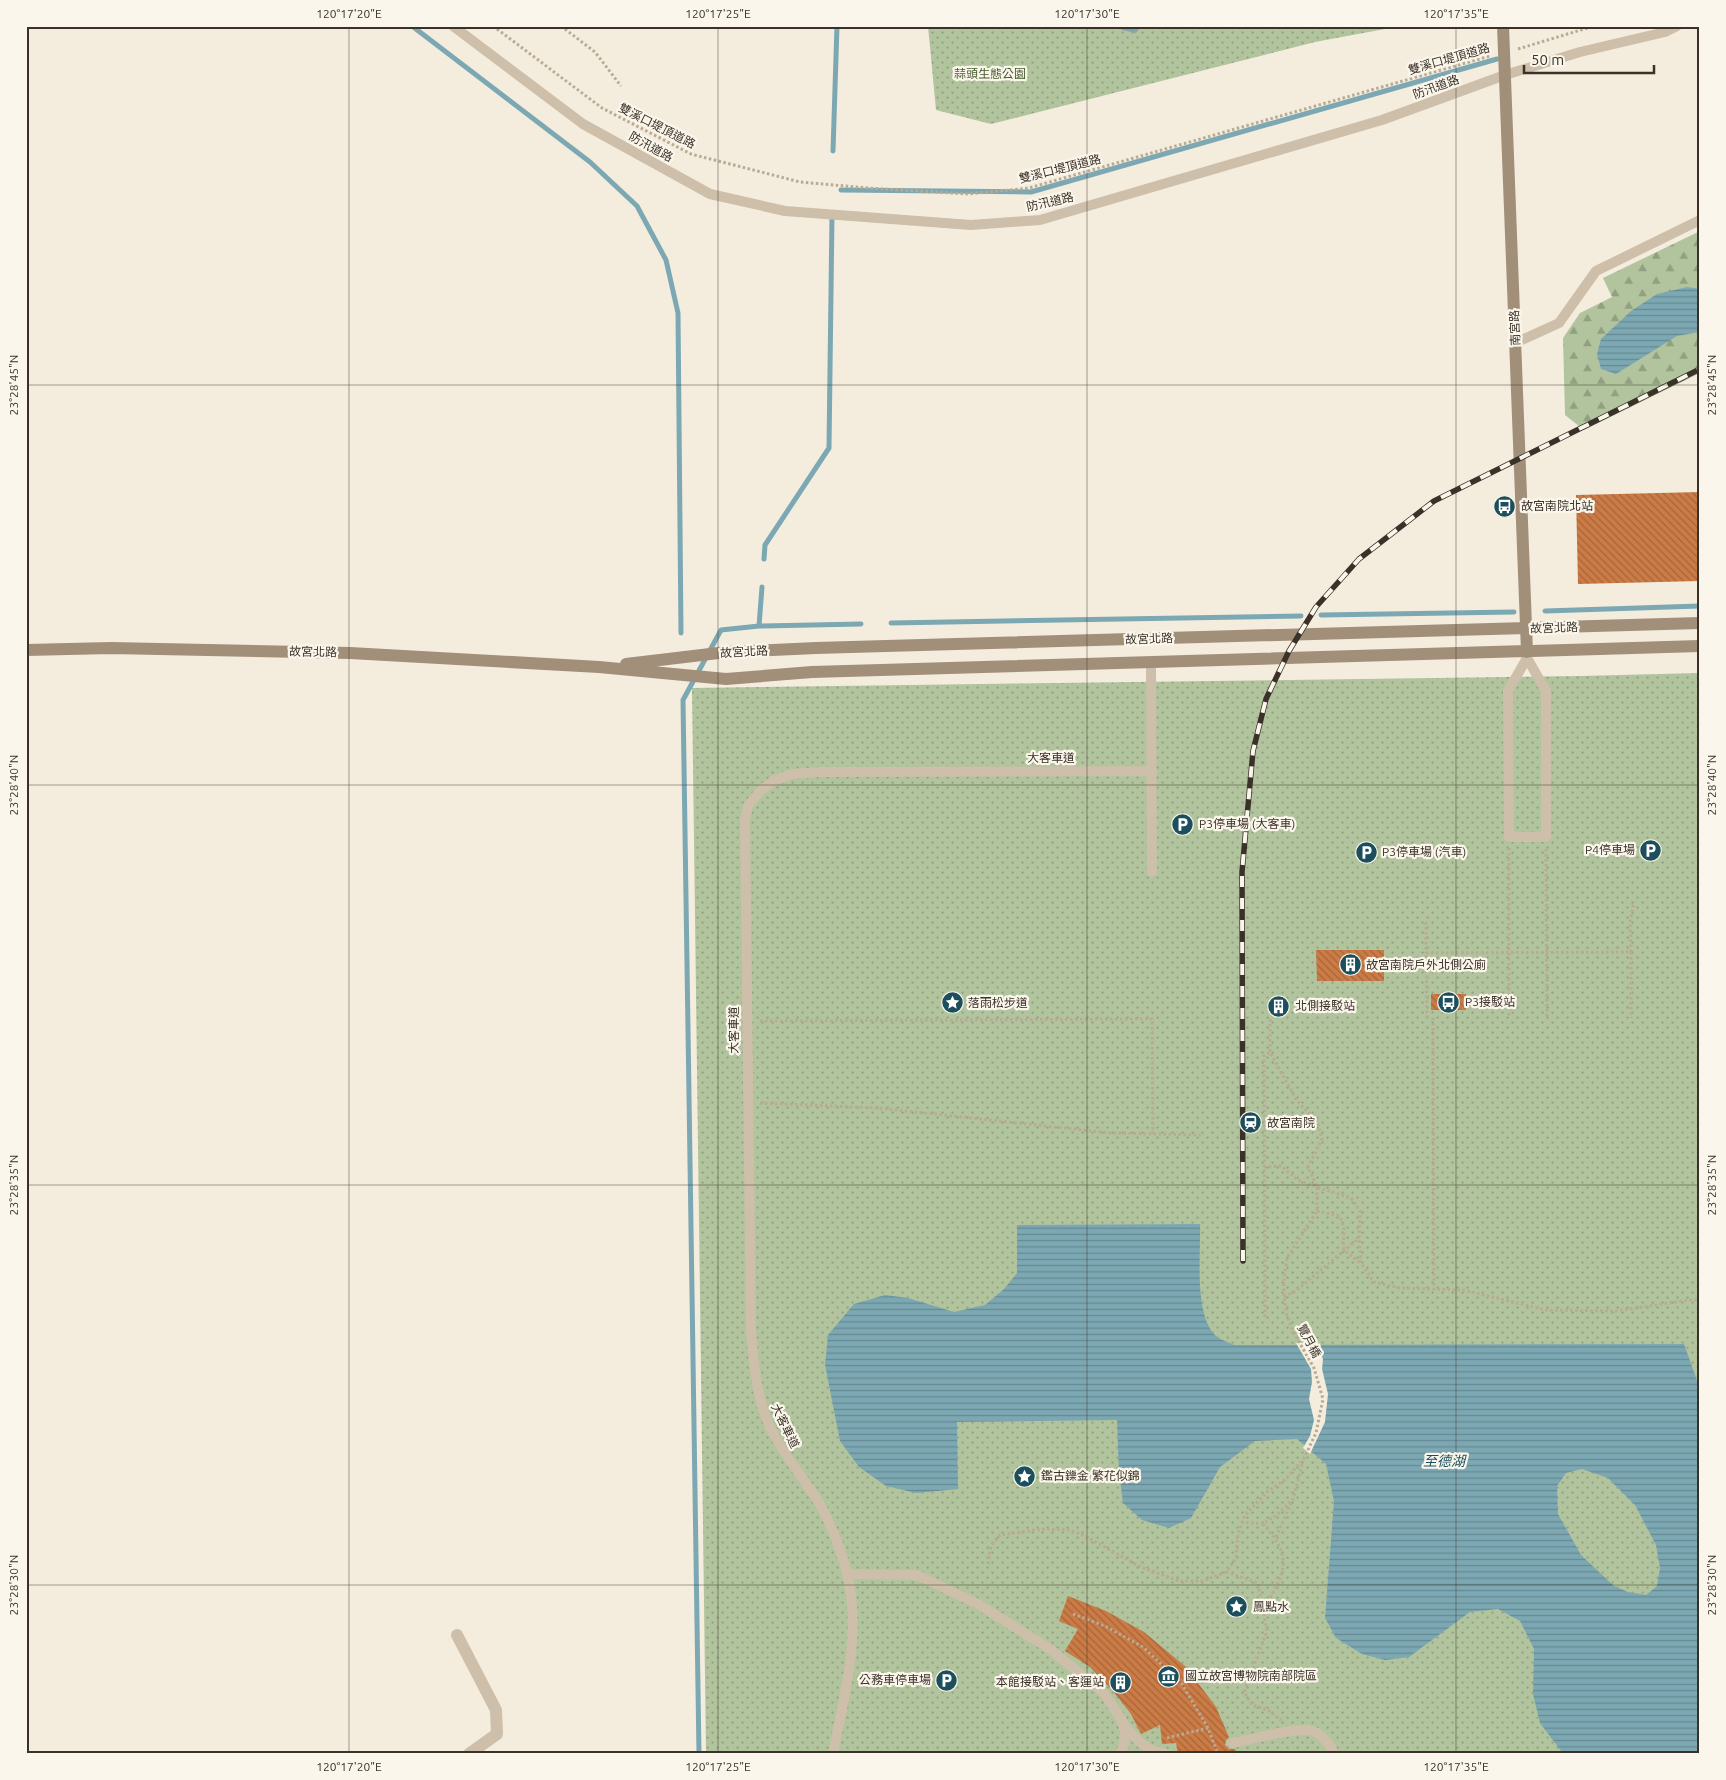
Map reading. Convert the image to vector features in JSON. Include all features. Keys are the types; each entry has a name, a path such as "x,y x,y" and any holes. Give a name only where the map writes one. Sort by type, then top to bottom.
{"street":[{"name":"南宮路","path":"1503,26 1527,655"},
{"name":"故宮北路","path":"599,667 727,652 816,648 1700,624"},
{"name":"故宮北路","path":"26,650 111,648 350,653 599,667 726,679 812,672 1151,662 1527,655 1700,646"},
{"path":"458,1635 496,1710 497,1734 469,1754"}],"lane":[{"name":"防汛道路","path":"453,26 583,124 710,194 785,211 971,225 1040,220 1382,120 1505,75 1580,52 1665,32 1677,26"},
{"path":"1515,343 1559,324 1596,271 1700,220"},
{"path":"1527,655 1546,691 1546,837 1509,837 1508,691 1527,655"},
{"path":"1151,662 1152,872"},
{"name":"大客車道","path":"833,1754 851,1655 854,1625 848,1574 835,1536 822,1509 783,1452 760,1403 754,1372 751,1331 747,1103 745,820 748,806 760,791 773,781 792,774 820,772 1152,770"},
{"path":"848,1574 918,1575 978,1604 1050,1649 1104,1694 1141,1744 1148,1749 1166,1754"},
{"path":"1120,1754 1124,1745 1125,1731 1121,1719"},
{"path":"1232,1743 1302,1729 1314,1732 1331,1746 1334,1754"}],"path":[{"name":"雙溪口堤頂道路","path":"493,26 602,108 690,154 800,182 969,194 1029,188 1594,26"},
{"path":"561,26 595,52 621,86"},
{"path":"1509,837 1509,1018"},
{"path":"1546,837 1547,1018"},
{"path":"1631,1018 1630,922 1634,902"},
{"path":"1426,922 1426,1018"},
{"path":"1426,953 1631,952"},
{"path":"1433,1018 1434,1289"},
{"path":"747,1021 1152,1019 1153,1134"},
{"path":"1270,1019 1270,1052 1297,1101 1318,1122 1322,1139 1308,1167 1316,1187 1317,1211 1339,1216 1345,1225 1344,1250 1361,1263 1374,1282 1399,1288 1463,1290 1546,1310 1616,1311 1700,1300"},
{"path":"1265,1317 1264,1056 1270,1052"},
{"path":"747,1103 878,1108 1110,1133 1204,1135"},
{"path":"1264,1167 1282,1166 1298,1180 1351,1198 1360,1211 1361,1263"},
{"name":"覽月橋","path":"1276,1538 1293,1499 1304,1458 1316,1433 1323,1399 1314,1368 1291,1325 1284,1297 1287,1258 1317,1211"},
{"path":"1284,1297 1297,1290 1359,1237"},
{"name":"覽月橋","path":"1226,1572 1236,1558 1238,1534 1244,1515 1267,1492 1286,1480 1304,1458"},
{"path":"1241,1522 1263,1524 1278,1514 1293,1499"},
{"path":"1263,1524 1276,1538 1282,1552 1284,1566 1276,1588 1263,1610"},
{"path":"988,1564 991,1546 1000,1535 1041,1529 1069,1530 1081,1534 1141,1567 1179,1581 1203,1581 1226,1572 1258,1583 1267,1631 1244,1692 1252,1705 1268,1710 1280,1718 1283,1733"},
{"path":"1073,1614 1105,1626 1143,1646 1182,1684 1208,1728 1218,1754"},
{"path":"1167,1738 1208,1728"}],"green space":[{"name":"蒜頭生態公園","path":"928,26 1401,26 1315,42 991,124 936,110"},
{"path":"1700,231 1700,373 1584,430 1565,415 1563,338 1580,313 1612,297 1603,278"},
{"name":"國立故宮博物院南部院區","path":"1700,673 1700,1754 706,1754 692,688"}],"water":[{"path":"1120,26 1141,26 1136,33 1122,30"},
{"path":"1687,287 1700,289 1699,332 1677,336 1616,374 1601,369 1597,354 1601,339 1631,311 1657,294"},
{"name":"至德湖","path":"1200,1224 1200,1282 1204,1311 1208,1324 1214,1334 1234,1345 1684,1344 1700,1389 1700,1754 1567,1754 1561,1751 1540,1723 1533,1694 1534,1649 1520,1621 1498,1609 1470,1612 1409,1657 1385,1660 1362,1654 1336,1638 1325,1618 1334,1501 1326,1464 1297,1439 1255,1441 1220,1467 1191,1518 1169,1528 1142,1520 1123,1503 1119,1472 1117,1420 957,1422 958,1489 916,1493 886,1486 859,1467 840,1441 825,1365 828,1335 854,1304 885,1295 908,1298 954,1312 985,1305 1004,1289 1017,1273 1017,1225","holes":["1582,1469 1608,1478 1635,1505 1656,1545 1660,1568 1657,1586 1646,1595 1628,1592 1614,1586 1581,1555 1558,1514 1557,1486 1566,1473"]}],"pier":[{"path":"1309,1342 1318,1348 1323,1359 1322,1369 1328,1394 1325,1422 1310,1454 1303,1448 1310,1436 1314,1420 1309,1399 1312,1382 1311,1369 1296,1343"}],"building":[{"path":"1700,492 1700,581 1578,584 1576,495"},
{"name":"故宮南院戶外北側公廁","path":"1316,950 1384,950 1384,981 1317,981"},
{"path":"1431,994 1466,994 1466,1010 1431,1010"},
{"name":"國立故宮博物院南部院區","path":"1068,1596 1106,1611 1144,1632 1186,1667 1216,1707 1229,1737 1225,1745 1229,1749 1235,1749 1237,1754 1178,1754 1176,1743 1162,1744 1160,1725 1141,1734 1131,1714 1113,1691 1090,1667 1065,1651 1078,1629 1059,1621"}],"waterway":[{"path":"412,26 590,162 637,206 666,260 678,313 681,633"},
{"path":"833,151 837,26"},
{"path":"841,190 1031,192 1497,59"},
{"path":"764,559 765,545 829,448 832,215"},
{"path":"762,587 759,626 861,624"},
{"path":"1545,611 1700,606"},
{"path":"1321,615 1514,612"},
{"path":"891,623 1301,616"},
{"path":"699,1754 683,700 721,630 759,626"}],"railway":[{"path":"1243,1261 1242,872 1253,751 1266,699 1289,651 1316,607 1359,559 1434,501 1700,369"}],"place":[{"name":"故宮南院北站","path":"1505,506"},
{"name":"P3停車場 (大客車)","path":"1183,824"},
{"name":"P4停車場","path":"1651,850"},
{"name":"P3停車場 (汽車)","path":"1366,852"},
{"name":"故宮南院戶外北側公廁","path":"1350,965"},
{"name":"P3接駁站","path":"1449,1002"},
{"name":"落雨松步道","path":"952,1003"},
{"name":"北側接駁站","path":"1279,1006"},
{"name":"故宮南院","path":"1251,1123"},
{"name":"鑑古鑠金 繁花似錦","path":"1025,1476"},
{"name":"鳳點水","path":"1237,1607"},
{"name":"國立故宮博物院南部院區","path":"1169,1676"},
{"name":"公務車停車場","path":"947,1680"},
{"name":"本館接駁站、客運站","path":"1120,1682"}]}
